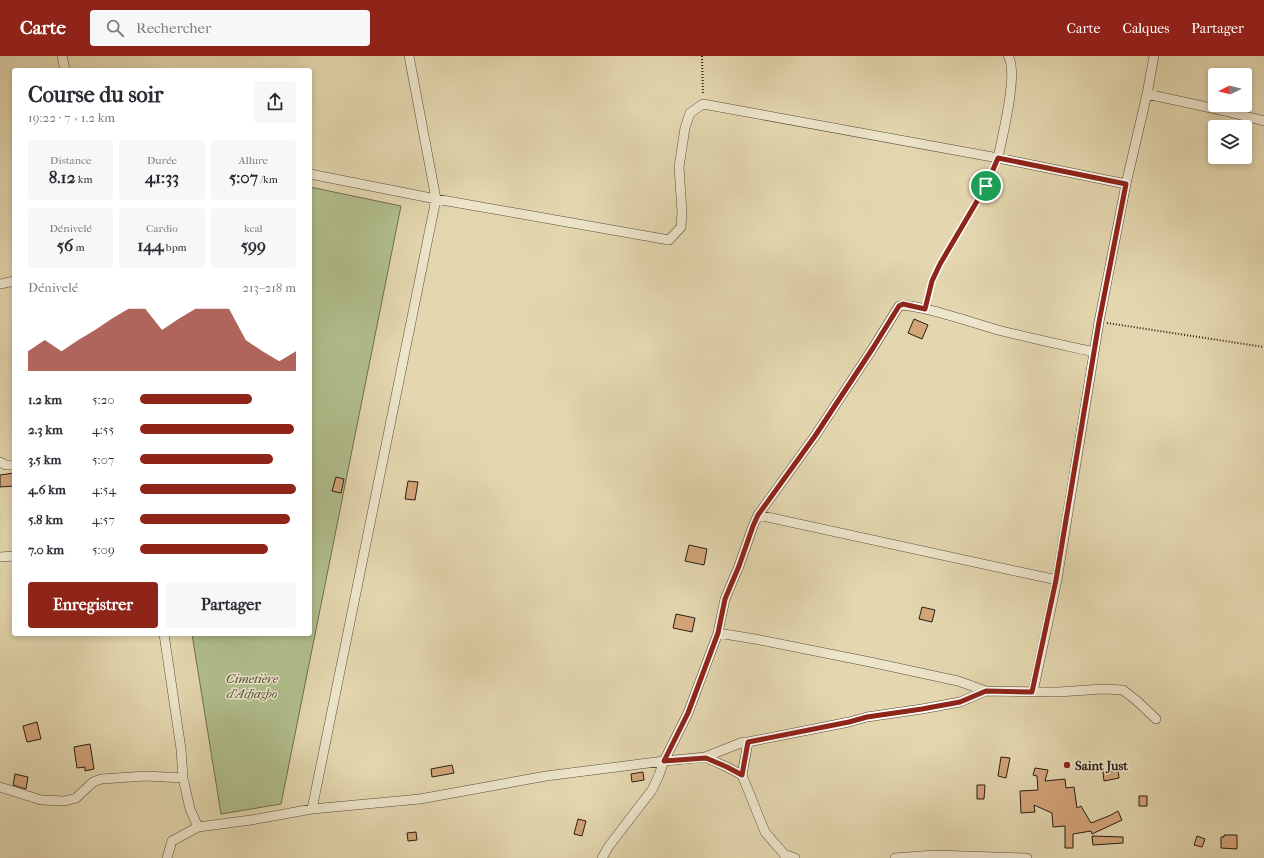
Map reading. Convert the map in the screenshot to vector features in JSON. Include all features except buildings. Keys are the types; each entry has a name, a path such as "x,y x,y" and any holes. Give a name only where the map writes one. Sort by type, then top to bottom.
{"street":[{"path":"62,56 65,68"},
{"path":"312,808 436,199 408,56"},
{"path":"998,158 1012,87 1011,60 1008,56"},
{"path":"1032,692 1056,580 1099,322 1126,184 1147,94 1154,56"},
{"path":"1147,94 1264,121"},
{"path":"312,174 436,199 669,240 681,227 682,212 679,167 685,128 690,113 703,104 998,158 1126,184"},
{"path":"0,284 12,282"},
{"path":"602,858 609,846 652,790 664,761 688,713 718,633 725,599 758,515 836,404 899,306 903,304 925,309 998,330 1094,352"},
{"path":"0,462 6,465 12,465"},
{"path":"758,515 1056,580"},
{"path":"0,557 12,556"},
{"path":"718,633 870,662 958,682 986,691 1058,692 1102,689 1122,690 1137,701 1156,719"},
{"path":"164,636 181,749 183,778 190,809 198,827"},
{"path":"167,858 172,841 198,827 251,820 312,808 420,799 546,776 664,761 706,758 743,742 849,722 867,717 960,702 986,691"},
{"path":"748,742 742,775 765,832 785,856 795,858"},
{"path":"706,758 742,775"},
{"path":"0,787 41,800 65,801 76,798 93,782 101,779 146,776 183,778"},
{"path":"894,858 934,855 1027,858"}],"path":[{"path":"702,56 703,104"},
{"path":"925,309 932,281 940,264 986,186 998,158"},
{"path":"1099,322 1264,347"}],"green space":[{"name":"Cimetière d'Adjagbo","path":"312,187 401,206 281,804 221,814 192,636 312,636"}],"place":[{"name":"Saint Just","path":"1067,765"}],"route":[{"path":"998,158 1126,184 1099,322 1050,615 1032,692 986,691 960,702 867,717 748,742 742,775 706,758 664,761 688,713 718,633 725,599 758,515 815,436 899,306 903,304 925,309 932,281 940,264 986,186 998,158"}]}
